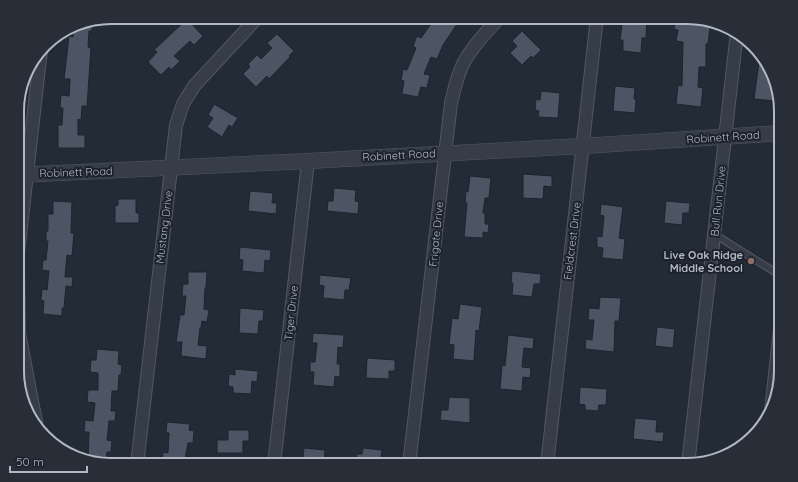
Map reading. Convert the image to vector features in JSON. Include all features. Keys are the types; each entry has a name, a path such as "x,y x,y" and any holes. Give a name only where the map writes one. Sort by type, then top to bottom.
{"street":[{"name":"Mustang Drive","path":"138,458 176,125 184,104 194,86 252,24"},
{"name":"Frigate Drive","path":"410,458 451,103 455,84 463,64 477,42 494,24"},
{"name":"Fieldcrest Drive","path":"548,458 596,24"},
{"name":"Bull Run Drive","path":"689,458 736,39"},
{"path":"24,161 39,63"},
{"name":"Robinett Road","path":"24,174 308,161 445,152 583,146 774,134"},
{"name":"Tiger Drive","path":"275,458 308,161"},
{"path":"24,359 34,410"}],"lane":[{"path":"714,234 774,272"},
{"path":"769,398 774,356"}],"building":[{"path":"182,24 192,24 203,36 194,45 190,41 174,56 180,61 171,70 169,67 161,75 148,62 157,52 154,50"},
{"path":"431,24 457,24 443,45 437,59 431,57 424,74 430,75 427,88 421,87 418,97 402,94 404,81 401,80 403,69 407,70 416,48 413,46 417,36 421,38"},
{"path":"622,24 647,24 646,38 642,38 641,53 623,51 623,40 620,40"},
{"path":"675,24 710,27 708,44 706,44 706,67 699,67 698,87 703,88 701,107 676,104 678,85 682,86 683,42 676,41 678,30 674,29"},
{"path":"92,26 92,31 89,31 88,47 91,48 87,106 82,106 81,120 78,119 78,135 85,135 85,148 58,148 58,125 62,125 63,108 60,108 61,95 69,96 70,79 64,79 69,36 73,37 73,33"},
{"path":"522,31 541,50 533,58 531,56 522,65 510,53 517,46 512,41"},
{"path":"277,34 294,51 269,79 267,76 256,87 243,74 250,67 248,64 257,55 261,59 272,48 267,43"},
{"path":"759,62 771,88 773,101 754,99"},
{"path":"615,86 635,88 635,113 613,111"},
{"path":"541,91 560,93 558,118 538,117 539,111 535,110 536,99 540,100"},
{"path":"214,104 238,118 232,127 229,125 222,137 207,127 213,118 208,115"},
{"path":"523,174 552,176 552,187 544,186 543,199 523,198"},
{"path":"470,176 491,178 489,198 485,198 483,213 485,213 485,224 489,224 488,233 483,232 483,238 464,237 467,203 465,203 466,191 468,192"},
{"path":"334,188 356,190 355,201 359,202 358,214 327,211 328,201 333,201"},
{"path":"250,191 273,193 272,203 277,203 276,214 248,211"},
{"path":"118,199 136,199 136,213 139,213 139,223 115,223 115,206 118,205"},
{"path":"53,201 72,202 71,233 74,233 72,256 67,255 65,277 73,277 72,287 66,286 62,316 43,314 44,301 41,300 42,289 47,290 49,271 42,270 43,260 46,260 48,241 46,241 46,231 48,231 48,214 53,214"},
{"path":"666,201 690,203 689,213 683,213 682,225 664,223"},
{"path":"601,204 623,207 619,238 625,239 623,260 602,258 603,248 597,247 597,236 602,237 604,216 600,215"},
{"path":"240,247 271,250 270,261 265,260 264,273 242,271 243,260 239,259"},
{"path":"512,271 541,274 540,284 534,284 532,297 512,295"},
{"path":"188,272 207,272 204,309 209,310 207,322 202,321 198,345 207,346 206,359 181,356 182,342 176,342 180,315 184,315 186,296 182,296 183,284 188,284"},
{"path":"320,275 351,278 349,290 345,290 344,300 323,298 324,286 319,285"},
{"path":"600,297 621,298 619,321 615,321 614,352 585,349 586,339 592,340 594,320 588,320 589,308 599,309"},
{"path":"460,304 482,307 479,331 476,330 474,361 453,359 454,345 449,344 452,318 458,319"},
{"path":"240,308 264,310 263,321 259,321 258,334 239,333"},
{"path":"657,327 675,329 673,348 655,346"},
{"path":"313,333 344,335 343,348 338,347 337,364 340,364 340,377 335,376 334,387 313,385 314,372 310,372 310,362 315,362 317,343 312,343"},
{"path":"508,335 534,338 533,349 524,348 522,367 531,368 530,378 523,377 522,391 500,389 502,365 505,366"},
{"path":"97,349 119,351 118,364 122,365 121,375 119,375 118,391 112,391 111,411 116,411 115,421 109,421 107,440 112,441 111,452 107,452 107,458 88,455 89,432 84,432 85,420 93,421 95,403 87,402 88,390 98,390 98,373 90,372 91,360 96,360"},
{"path":"367,358 395,360 395,371 389,371 389,379 366,378"},
{"path":"235,369 258,371 257,382 252,381 251,394 233,393 233,387 228,386 229,374 235,375"},
{"path":"580,387 607,389 606,405 599,405 598,411 585,410 585,405 579,404"},
{"path":"449,397 470,398 470,423 440,420 441,410 448,410"},
{"path":"635,418 657,420 656,432 664,432 663,442 633,439"},
{"path":"167,422 190,424 189,430 194,431 193,443 188,443 185,458 162,458 163,452 168,453 169,433 166,433"},
{"path":"228,430 249,430 249,441 243,441 243,453 217,453 217,440 228,440"},
{"path":"304,448 325,450 324,458 303,458"},
{"path":"363,448 382,450 381,458 356,458 357,454 362,454"}],"place":[{"name":"Live Oak Ridge Middle School","path":"751,261"}]}
